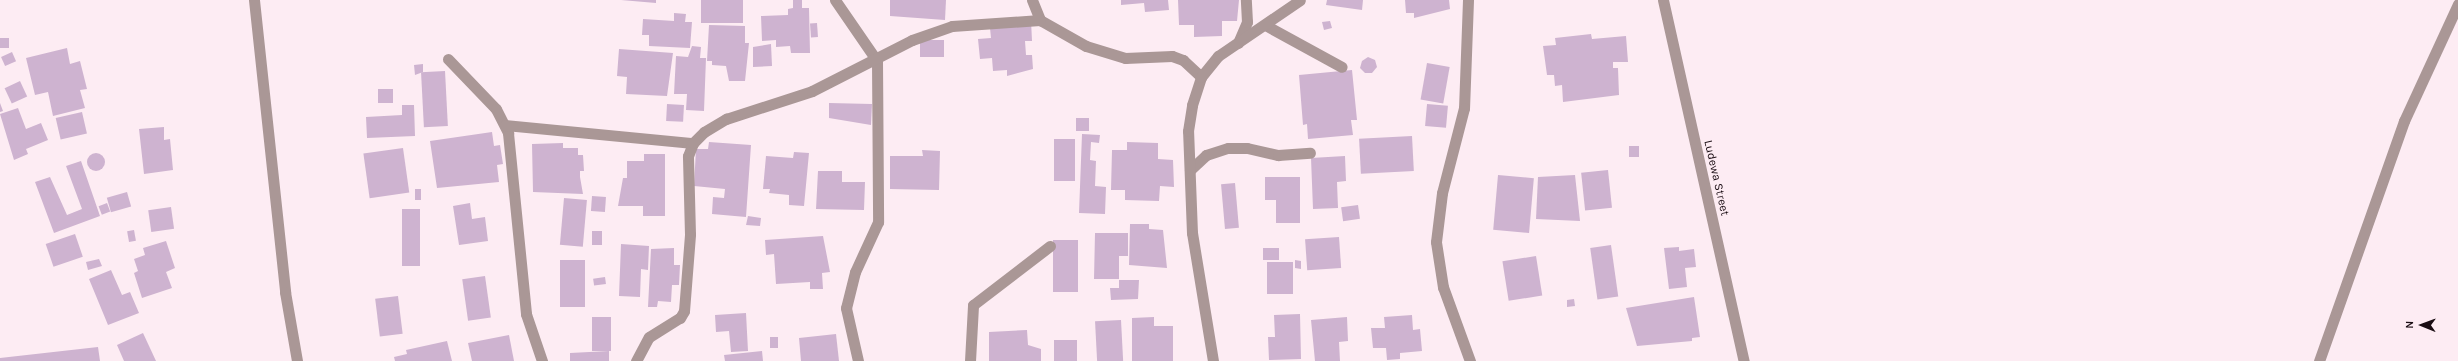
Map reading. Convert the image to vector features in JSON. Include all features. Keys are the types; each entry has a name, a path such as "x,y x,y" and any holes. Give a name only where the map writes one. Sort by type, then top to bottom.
{"street":[{"path":"254,0 285,292 298,361"},
{"path":"835,0 877,61 878,222 855,272 846,308 858,361"},
{"path":"1032,0 1040,20"},
{"path":"1237,44 1247,22 1246,0"},
{"path":"1213,361 1196,267 1188,131 1201,77 1218,56 1267,26 1300,0"},
{"path":"1468,0 1464,108 1442,193 1436,242 1442,287 1470,361"},
{"name":"Ludewa Street","path":"1663,0 1744,361"},
{"path":"2319,361 2399,135 2458,4"},
{"path":"636,361 649,337 680,318 684,311 690,234 688,162 693,144 704,132 726,118 790,100 877,61 912,40 952,26 1040,20 1102,54 1135,59 1172,56 1184,60 1201,77"},
{"path":"1267,26 1342,67"},
{"path":"448,59 496,109 505,125 510,141 526,314 542,361"},
{"path":"505,125 693,144"},
{"path":"1190,170 1206,155 1228,148 1247,148 1278,155 1310,153"},
{"path":"970,361 973,305 1050,246"}],"building":[{"path":"621,0 656,0 656,3"},
{"path":"701,0 743,0 743,23 701,23"},
{"path":"793,0 802,0 802,8 809,8 810,53 791,53 790,46 776,47 776,40 762,41 761,16 788,15 788,9 793,8"},
{"path":"890,0 946,0 945,20 890,16"},
{"path":"1121,0 1168,0 1169,10 1145,12 1144,3 1121,5"},
{"path":"1178,0 1239,0 1237,21 1222,21 1222,36 1194,37 1194,25 1179,25"},
{"path":"1327,0 1363,0 1362,10 1326,5"},
{"path":"1405,0 1449,0 1450,9 1414,18 1414,13 1406,13"},
{"path":"674,13 686,14 685,22 692,22 690,48 649,46 649,35 642,35 643,19 674,21"},
{"path":"1031,20 1032,41 1025,41 1026,55 1032,55 1033,69 1007,76 1007,70 993,71 992,58 980,59 978,39 991,38 990,28"},
{"path":"1330,21 1332,28 1324,30 1322,22"},
{"path":"810,23 817,23 818,37 811,37"},
{"path":"709,25 745,26 745,43 749,43 745,81 729,81 726,66 712,65 712,61 707,61"},
{"path":"1591,34 1592,39 1626,36 1628,62 1613,62 1613,68 1618,68 1619,95 1563,102 1562,85 1555,86 1554,75 1547,75 1543,46 1556,45 1555,38"},
{"path":"0,38 9,38 9,48 0,48"},
{"path":"920,40 944,40 944,57 920,57"},
{"path":"771,44 772,66 753,67 753,47"},
{"path":"692,46 701,47 700,58 706,58 704,111 686,110 687,94 674,94 676,56 688,57"},
{"path":"67,48 70,64 80,61 87,89 80,90 85,108 53,116 48,92 35,95 26,58"},
{"path":"619,49 673,53 667,96 626,94 627,77 617,76"},
{"path":"12,52 16,61 5,66 1,57"},
{"path":"1368,57 1375,60 1377,67 1372,73 1365,73 1360,68 1362,61"},
{"path":"1427,63 1450,67 1443,103 1421,99"},
{"path":"423,64 423,72 415,75 414,65"},
{"path":"1352,70 1357,120 1351,120 1353,135 1308,139 1307,124 1303,125 1299,75"},
{"path":"445,71 448,126 424,127 421,72"},
{"path":"20,81 27,96 12,104 5,88"},
{"path":"378,89 393,89 393,103 378,103"},
{"path":"0,103 3,111 0,112"},
{"path":"829,103 872,104 871,125 829,118"},
{"path":"667,104 684,105 683,122 666,121"},
{"path":"1427,104 1448,106 1446,128 1425,126"},
{"path":"402,105 414,105 415,136 367,138 366,117 402,115"},
{"path":"18,108 26,129 41,123 48,140 26,149 28,154 14,160 0,114"},
{"path":"82,112 87,133 61,140 56,118"},
{"path":"1076,118 1089,118 1089,131 1076,131"},
{"path":"164,127 164,140 170,139 173,170 144,174 139,129"},
{"path":"492,132 494,146 500,145 503,164 497,165 499,182 437,188 430,141"},
{"path":"1082,134 1100,135 1099,143 1091,142 1090,160 1096,161 1095,186 1106,187 1105,214 1079,213"},
{"path":"1412,136 1414,171 1361,174 1359,139"},
{"path":"1054,139 1075,139 1075,181 1054,181"},
{"path":"709,142 751,145 746,217 712,214 713,197 724,198 725,189 694,186 696,149 708,149"},
{"path":"1127,142 1158,143 1158,159 1173,160 1174,187 1160,186 1159,201 1125,200 1125,190 1111,190 1112,150 1127,150"},
{"path":"563,143 563,148 578,148 578,155 583,155 584,171 580,171 580,177 583,194 533,192 532,144"},
{"path":"1629,146 1639,146 1639,157 1629,157"},
{"path":"403,148 409,193 370,198 363,154"},
{"path":"922,150 940,151 939,190 890,189 890,156 923,156"},
{"path":"794,152 809,153 804,206 789,205 789,195 769,193 770,189 763,189 766,156 793,158"},
{"path":"96,153 102,156 105,162 102,168 96,171 90,168 87,162 90,156"},
{"path":"644,154 665,154 665,216 643,216 643,206 618,206 623,178 627,178 627,161 644,161"},
{"path":"1345,156 1346,181 1337,182 1338,208 1313,209 1311,158"},
{"path":"81,161 100,216 54,233 35,182 50,177 67,215 82,209 66,166"},
{"path":"1608,170 1612,208 1585,211 1581,173"},
{"path":"818,171 842,171 842,182 865,182 864,210 816,209"},
{"path":"1498,175 1534,178 1529,233 1493,230"},
{"path":"1575,175 1580,221 1536,219 1538,177"},
{"path":"1265,177 1300,177 1300,223 1276,223 1276,200 1265,200"},
{"path":"1235,183 1239,228 1225,229 1221,184"},
{"path":"415,189 421,189 421,200 415,200"},
{"path":"127,192 131,206 111,212 107,198"},
{"path":"592,196 606,197 605,212 591,211"},
{"path":"564,198 587,200 583,247 560,245"},
{"path":"107,203 110,211 102,215 99,206"},
{"path":"470,203 472,219 485,217 488,241 459,245 453,206"},
{"path":"1358,205 1360,219 1343,221 1341,207"},
{"path":"171,207 174,229 151,232 148,210"},
{"path":"402,209 420,209 420,266 402,266"},
{"path":"748,216 761,218 760,226 746,225"},
{"path":"1130,224 1149,224 1149,229 1163,230 1167,268 1129,265"},
{"path":"134,230 136,241 129,242 127,231"},
{"path":"592,231 602,231 602,245 592,245"},
{"path":"1095,233 1128,233 1128,256 1119,256 1119,279 1094,279"},
{"path":"75,234 83,257 54,267 46,244"},
{"path":"823,236 830,272 822,273 823,289 810,289 810,282 776,284 774,254 766,255 765,240"},
{"path":"1339,237 1341,268 1307,270 1305,239"},
{"path":"1053,240 1078,240 1078,292 1053,292"},
{"path":"166,241 175,268 166,272 172,288 142,298 134,273 138,271 134,259 145,255 143,248"},
{"path":"621,244 649,246 648,270 641,269 640,297 619,296"},
{"path":"1611,245 1618,296 1597,299 1590,248"},
{"path":"1679,247 1679,251 1694,249 1696,267 1685,268 1687,287 1669,289 1664,248"},
{"path":"674,248 674,265 680,265 679,285 672,285 671,302 658,301 657,307 648,307 651,249"},
{"path":"1263,248 1279,248 1279,260 1263,260"},
{"path":"1536,256 1542,296 1509,301 1502,261"},
{"path":"99,259 102,266 88,270 86,262"},
{"path":"560,260 585,260 585,307 560,307"},
{"path":"1295,260 1301,261 1301,269 1295,268"},
{"path":"1267,262 1293,262 1293,294 1267,294"},
{"path":"111,270 122,295 130,292 139,313 108,325 89,279"},
{"path":"485,276 491,318 468,321 462,279"},
{"path":"605,277 606,284 594,286 593,279"},
{"path":"1119,280 1139,280 1138,299 1111,300 1110,288 1119,288"},
{"path":"398,296 403,334 380,337 375,299"},
{"path":"1694,297 1700,337 1692,338 1692,341 1637,346 1626,308"},
{"path":"1574,299 1575,306 1567,307 1567,300"},
{"path":"746,313 748,351 731,352 729,331 716,332 715,315"},
{"path":"1300,314 1301,359 1269,360 1268,337 1275,337 1274,315"},
{"path":"1412,315 1413,330 1420,329 1422,351 1400,353 1400,359 1387,360 1386,348 1373,348 1371,328 1385,328 1384,317"},
{"path":"592,317 611,317 611,351 592,351"},
{"path":"1154,317 1154,326 1173,326 1173,361 1132,361 1132,318"},
{"path":"1347,317 1348,341 1339,342 1340,361 1315,361 1311,320"},
{"path":"1121,320 1123,361 1097,361 1095,321"},
{"path":"1027,330 1028,345 1041,349 1041,361 989,361 989,332"},
{"path":"143,333 156,361 124,361 117,345"},
{"path":"836,334 839,361 801,361 799,338"},
{"path":"509,335 514,361 472,361 468,343"},
{"path":"770,337 778,337 778,348 770,348"},
{"path":"1054,340 1077,340 1077,361 1054,361"},
{"path":"447,341 452,361 395,361 394,357 407,354 406,350"},
{"path":"98,347 100,361 0,361 0,358"},
{"path":"609,351 609,361 570,361 570,353"},
{"path":"762,351 763,361 725,361 724,355"}]}
